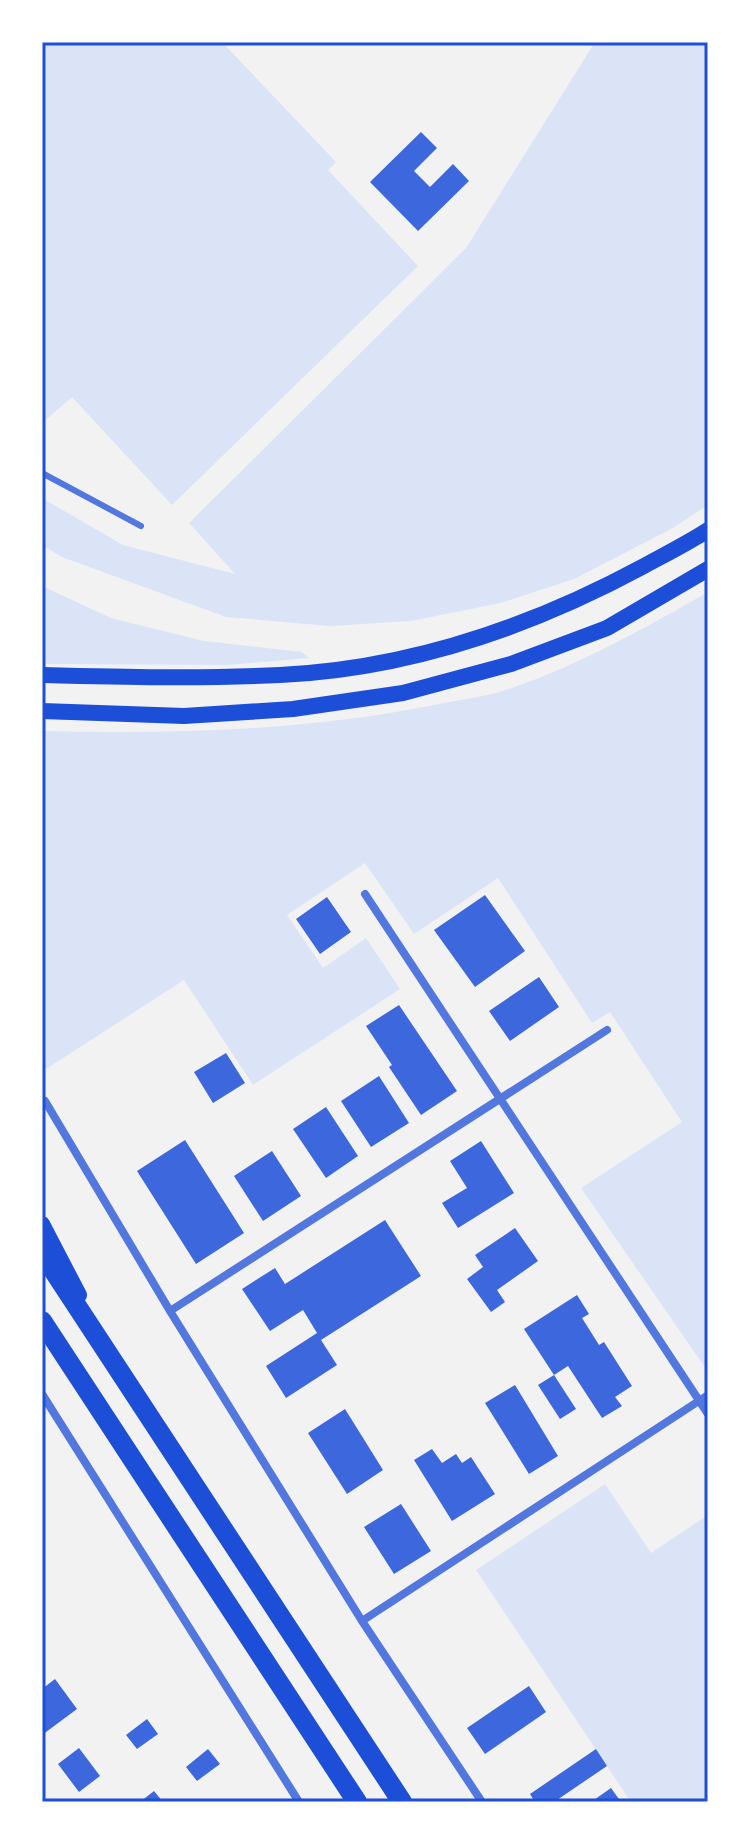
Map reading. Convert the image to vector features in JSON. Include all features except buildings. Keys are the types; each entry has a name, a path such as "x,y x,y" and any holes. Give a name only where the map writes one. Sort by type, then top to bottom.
{"main road":[{"path":"42,675 181,678 283,675 380,662 501,632 589,596 708,530"},
{"path":"42,711 184,716 293,709 403,693 511,664 607,628 708,569"},
{"path":"42,1224 115,1364"},
{"path":"42,1253 402,1802"},
{"path":"42,1321 357,1802"}],"street":[{"path":"365,894 708,1414"},
{"path":"170,1311 607,1030"},
{"path":"44,1099 170,1311 362,1621 482,1802"},
{"path":"42,1394 299,1802"},
{"path":"362,1621 708,1395"}],"lane":[{"path":"42,473 141,526"}],"shaded area":[{"path":"42,42 222,42 336,162 328,170 418,266 172,505 72,397 42,423"},
{"path":"595,42 708,42 708,505 673,528 574,579 501,603 411,621 330,626 226,617 62,557 42,545 42,498 123,545 235,574 189,523 466,248"},
{"path":"42,586 111,618 204,641 302,652 309,658 228,665 42,664"},
{"path":"708,592 708,1363 704,1366 581,1188 682,1122 610,1012 592,1023 498,878 414,934 365,863 287,915 323,968 366,938 400,989 253,1085 184,980 46,1069 42,1061 42,731 188,731 285,726 381,714 481,696 512,688 588,657"},
{"path":"605,1484 651,1553 708,1515 708,1802 631,1802 476,1570"}]}
